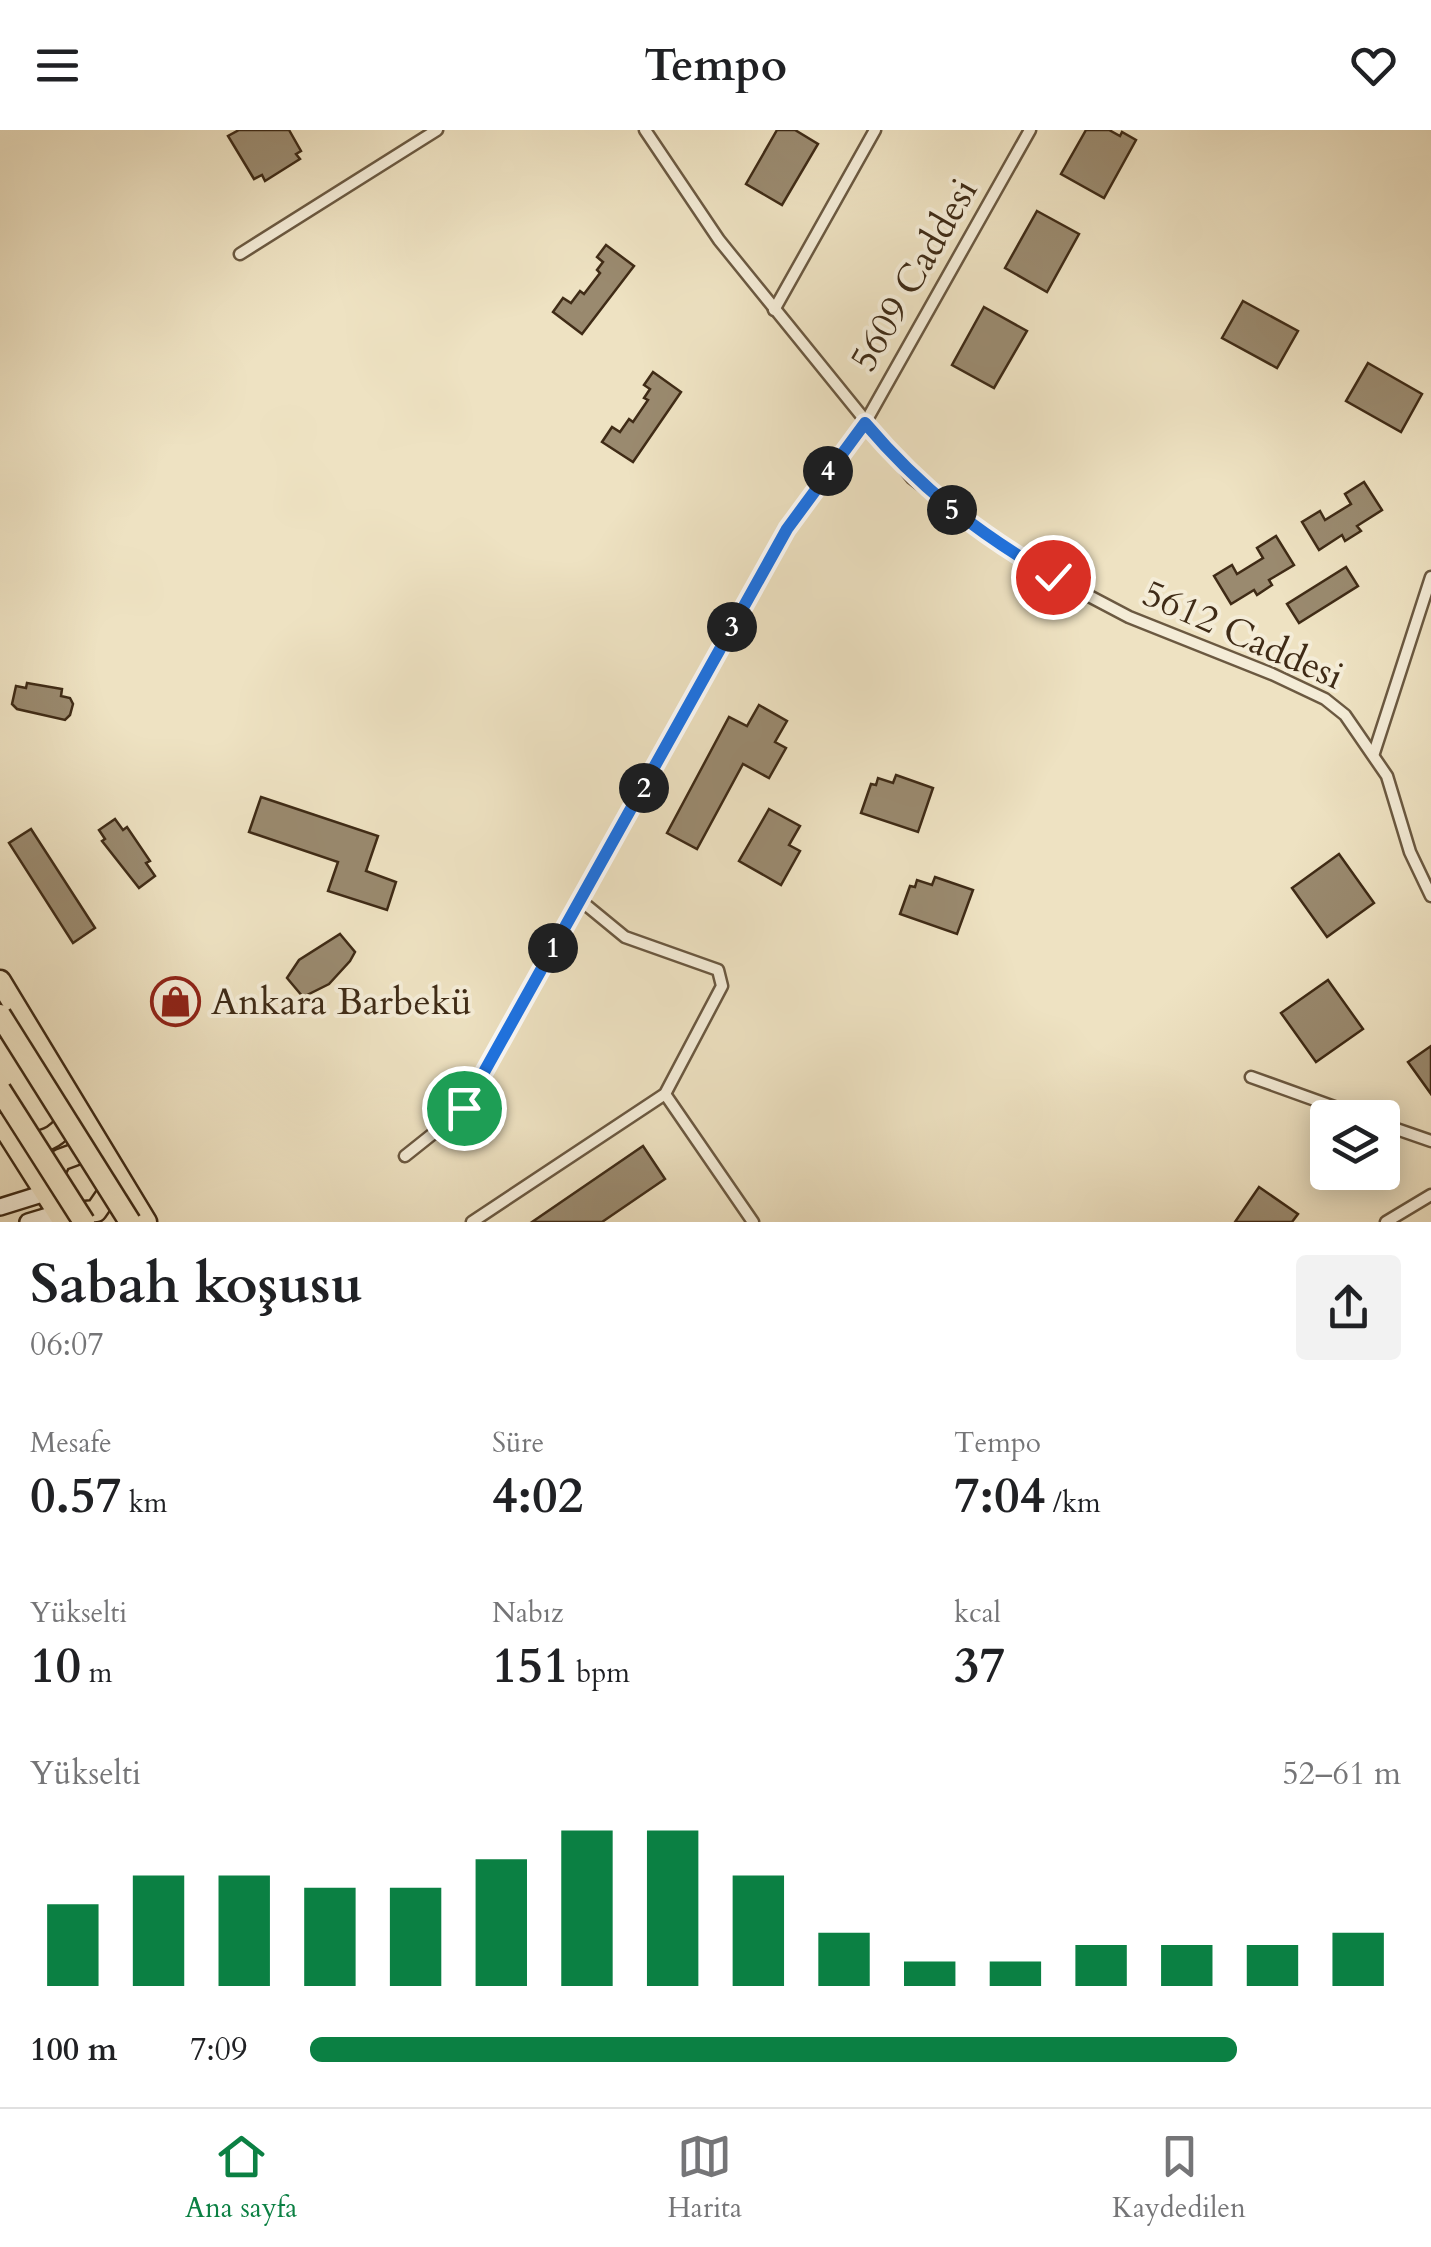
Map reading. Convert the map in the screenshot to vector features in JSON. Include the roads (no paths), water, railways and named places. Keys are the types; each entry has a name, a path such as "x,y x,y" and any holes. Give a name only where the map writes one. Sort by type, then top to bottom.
{"highway":[{"path":"0,981 146,1222"},
{"path":"0,1015 132,1222"},
{"path":"0,1090 84,1222"},
{"path":"2,1129 25,1142 51,1138 66,1122 72,1100"},
{"path":"2,1129 61,1218 96,1211 118,1177"},
{"path":"45,1193 53,1168 69,1155 105,1157"},
{"path":"121,1222 132,1222"}],"main road":[{"path":"0,1207 45,1193"},
{"path":"28,1222 61,1218"}],"street":[{"path":"240,254 437,130"},
{"name":"5612 Caddesi","path":"645,130 670,173 774,310 912,478 1010,552 1129,617 1325,699 1345,715 1374,753 1393,793 1410,852 1431,896"},
{"path":"774,310 876,130"},
{"name":"5609 Caddesi","path":"405,1156 464,1108 794,516 865,423 1030,130"},
{"path":"1374,753 1431,577"},
{"path":"472,1222 664,1094 722,986 718,970 625,936 580,900"},
{"path":"1251,1077 1315,1100"},
{"path":"664,1094 753,1222"},
{"path":"1400,1130 1431,1141"},
{"path":"1386,1222 1431,1196"}],"place":[{"name":"Ankara Barbekü","path":"176,1002"}]}
